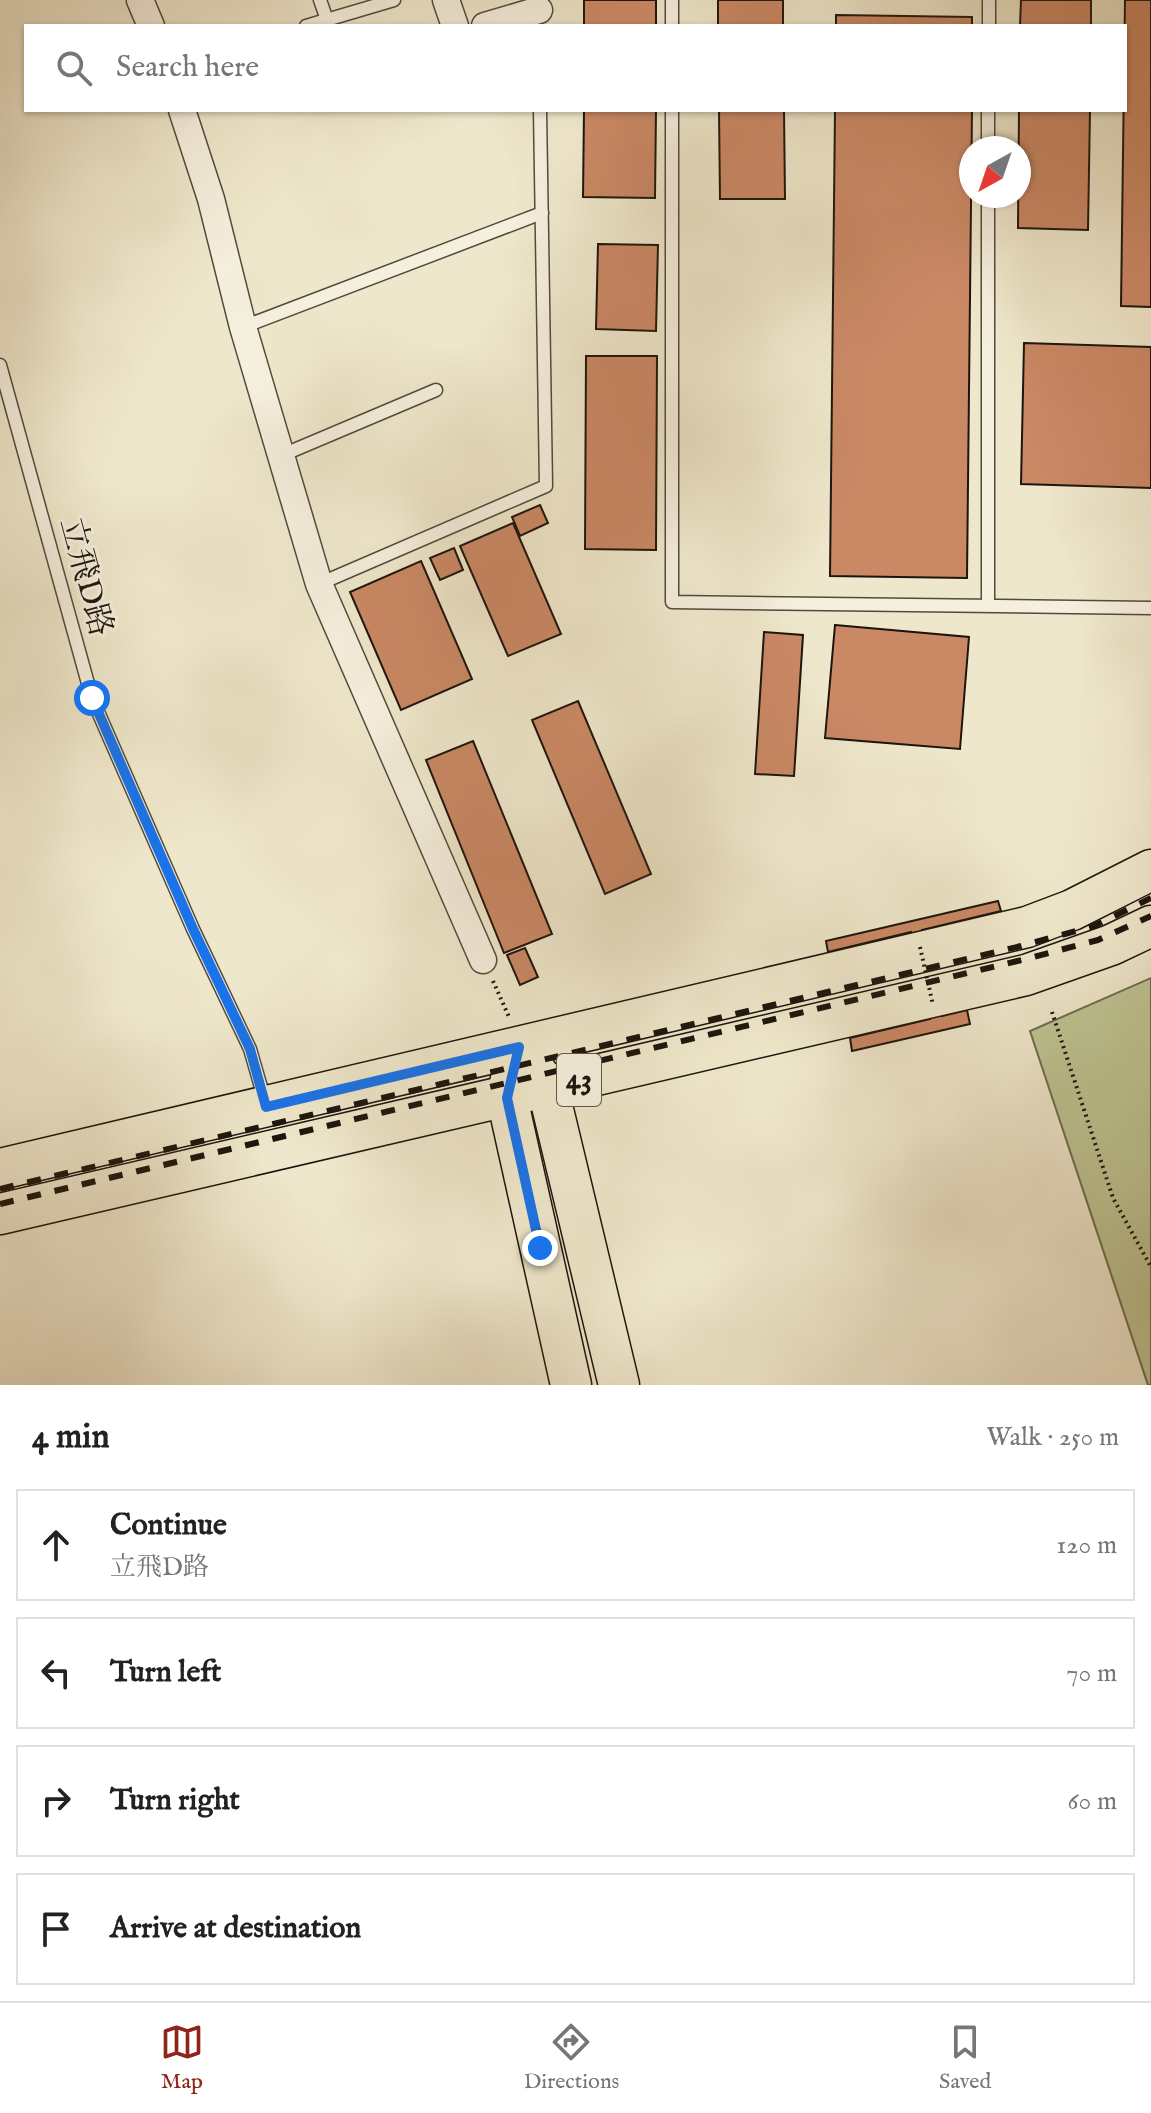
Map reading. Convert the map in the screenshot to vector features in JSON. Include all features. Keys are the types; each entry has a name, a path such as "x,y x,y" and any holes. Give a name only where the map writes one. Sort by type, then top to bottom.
{"main road":[{"name":"43","path":"0,1169 266,1107 515,1035 1027,927 1072,910 1151,870"},
{"name":"43","path":"0,1214 548,1089 1026,975 1111,945 1151,926"},
{"name":"43","path":"515,1035 548,1089 619,1385"},
{"name":"43","path":"515,1035 507,1098 571,1385"}],"street":[{"path":"140,0 150,24"},
{"path":"446,0 454,24"},
{"path":"498,24 539,18"},
{"path":"183,112 211,199 243,327 319,584 483,960"}],"lane":[{"path":"320,0 327,20"},
{"path":"313,24 394,0"},
{"path":"672,0 672,24"},
{"path":"989,0 989,24"},
{"path":"319,584 546,486 540,112"},
{"path":"672,112 672,602 988,603 1151,608"},
{"path":"988,112 988,136"},
{"path":"988,208 988,603"},
{"path":"243,327 542,213"},
{"name":"立飛D路","path":"0,365 92,698 193,929 250,1049 266,1107"},
{"path":"280,456 436,390"}],"path":[{"path":"920,947 933,1005"},
{"path":"483,960 515,1035"},
{"path":"1052,1012 1113,1198 1151,1267"}],"green space":[{"path":"1151,978 1151,1385 1148,1385 1030,1031"}],"building":[{"path":"584,0 656,0 656,24 584,24"},
{"path":"718,0 783,0 783,24 718,24"},
{"path":"1021,0 1091,0 1091,24 1020,24"},
{"path":"1125,0 1151,0 1151,307 1121,306 1124,112 1127,112"},
{"path":"836,15 972,17 972,24 836,24"},
{"path":"584,112 656,112 655,198 583,197"},
{"path":"719,112 784,112 785,199 720,199"},
{"path":"835,112 972,112 972,136 959,136 959,208 971,208 967,578 830,576"},
{"path":"1019,112 1090,112 1088,230 1018,228 1018,208 1031,208 1031,136 1019,136"},
{"path":"598,244 658,245 656,331 596,329"},
{"path":"1024,343 1151,347 1151,488 1021,484"},
{"path":"586,356 657,356 656,550 585,549"},
{"path":"540,505 548,523 520,536 512,517"},
{"path":"513,523 561,634 508,656 460,546"},
{"path":"454,548 463,570 440,580 430,558"},
{"path":"421,561 472,679 401,710 350,592"},
{"path":"835,625 969,637 960,749 825,738"},
{"path":"764,632 803,635 794,776 755,774"},
{"path":"578,701 651,874 605,894 532,720"},
{"path":"473,741 552,934 504,953 426,760"},
{"path":"998,901 1001,911 922,930 926,946 915,949 911,932 828,952 826,941"},
{"path":"525,948 538,977 520,985 507,955"},
{"path":"939,1004 942,1016 967,1010 970,1024 852,1051 850,1038 930,1019 927,1007"}],"railway":[{"path":"0,1189 1021,946 1094,926 1151,898"},
{"path":"0,1204 1026,959 1098,940 1151,916"}],"route":[{"path":"92,698 193,929 250,1049 266,1107 519,1047 507,1098 540,1248"}]}
